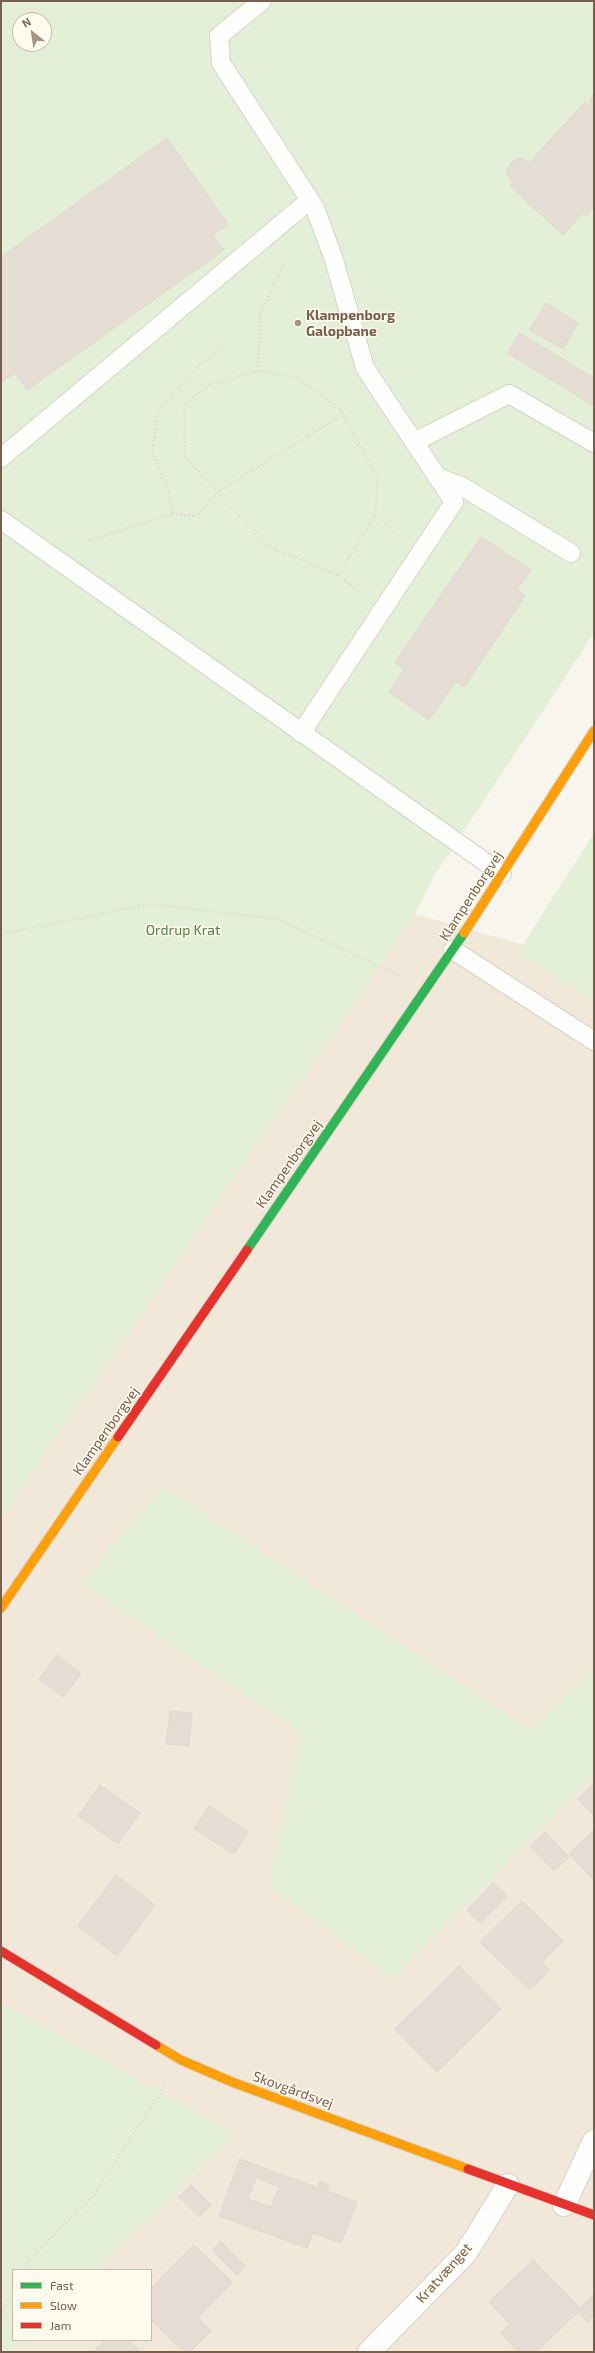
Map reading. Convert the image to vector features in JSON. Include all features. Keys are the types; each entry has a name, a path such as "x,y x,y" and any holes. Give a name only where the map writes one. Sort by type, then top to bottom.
{"street":[{"name":"Klampenborgvej","path":"1,1608 453,950 594,731"},
{"name":"Skovgårdsvej","path":"1,1951 181,2060 232,2082 508,2185 594,2215"},
{"path":"564,2205 594,2141"},
{"name":"Kratvænget","path":"369,2352 466,2253 508,2185"}],"lane":[{"path":"262,1 219,36 221,63 315,208 334,260 365,368 454,502 301,733"},
{"path":"1,458 310,200"},
{"path":"414,442 508,394 594,443"},
{"path":"437,477 463,487 571,553"},
{"path":"1,520 502,874"},
{"path":"453,950 594,1041"}],"path":[{"path":"258,371 260,315 288,253"},
{"path":"172,514 169,492 152,452 158,412 199,365 224,346"},
{"path":"258,371 296,377 340,409 343,414 378,479 375,516 338,575 268,546 185,457 184,406 210,384 258,371"},
{"path":"48,553 172,514 197,516 218,492 343,414"},
{"path":"1,934 150,904 278,919 426,989"},
{"path":"24,2269 28,2261 94,2194 181,2060"},
{"path":"1,2316 12,2293"}],"shaded area":[{"path":"594,887 594,2352 12,2352 23,2341 152,2341 152,2269 97,2269 235,2134 1,2003 1,1518 415,914 552,953"}],"green space":[{"name":"Klampenborg Galopbane","path":"1,1 594,1 594,633 433,878 415,914 1,1518"},
{"path":"594,833 594,1001 517,954"},
{"path":"163,1486 531,1730 594,1669 594,1776 393,1978 269,1885 302,1733 81,1584"},
{"path":"1,2003 235,2134 97,2269 12,2269 12,2341 23,2341 12,2352 1,2352"}],"building":[{"path":"594,92 594,207 586,216 583,213 563,235 510,186 513,183 507,174 507,169 512,162 521,157 529,163 585,102 591,107 590,101"},
{"path":"167,138 228,224 213,235 224,250 27,390 15,373 1,383 1,257"},
{"path":"546,303 578,323 563,349 530,330"},
{"path":"520,333 594,378 594,406 507,353"},
{"path":"481,537 531,570 517,590 525,596 464,687 456,681 429,720 389,692 404,669 395,662"},
{"path":"57,1655 81,1674 63,1697 39,1679"},
{"path":"170,1711 192,1713 189,1746 166,1744"},
{"path":"594,1783 594,1816 578,1799"},
{"path":"100,1785 140,1813 118,1844 78,1816"},
{"path":"209,1806 248,1832 234,1854 194,1829"},
{"path":"594,1830 594,1880 569,1854"},
{"path":"545,1832 569,1857 554,1871 530,1846"},
{"path":"116,1875 155,1905 117,1956 78,1926"},
{"path":"493,1883 507,1896 481,1923 467,1910"},
{"path":"522,1901 563,1941 542,1962 550,1970 530,1990 480,1942"},
{"path":"459,1966 501,2009 437,2072 395,2029"},
{"path":"240,2159 318,2188 320,2181 329,2185 327,2191 357,2202 341,2243 313,2233 307,2248 219,2216","holes":["256,2178 279,2187 271,2207 248,2199"]},
{"path":"191,2185 211,2205 199,2217 179,2197"},
{"path":"221,2241 246,2266 237,2275 212,2250"},
{"path":"194,2245 233,2283 198,2318 211,2331 190,2352 184,2352 152,2321 152,2287"},
{"path":"533,2260 580,2308 594,2294 594,2316 587,2322 578,2312 536,2352 519,2352 501,2333 510,2324 489,2302"},
{"path":"105,2341 130,2341 140,2352 93,2352"}],"traffic: fast":[{"path":"247,1250 464,933"}],"traffic: slow":[{"path":"464,933 594,731"},
{"path":"1,1608 118,1437"},
{"path":"156,2045 181,2060 232,2082 468,2169"}],"traffic: jam":[{"path":"118,1437 247,1250"},
{"path":"1,1951 156,2045"},
{"path":"468,2169 594,2215"}],"place":[{"name":"Klampenborg Galopbane","path":"298,323"}],"park label":[{"name":"Ordrup Krat","path":"183,930"}]}
